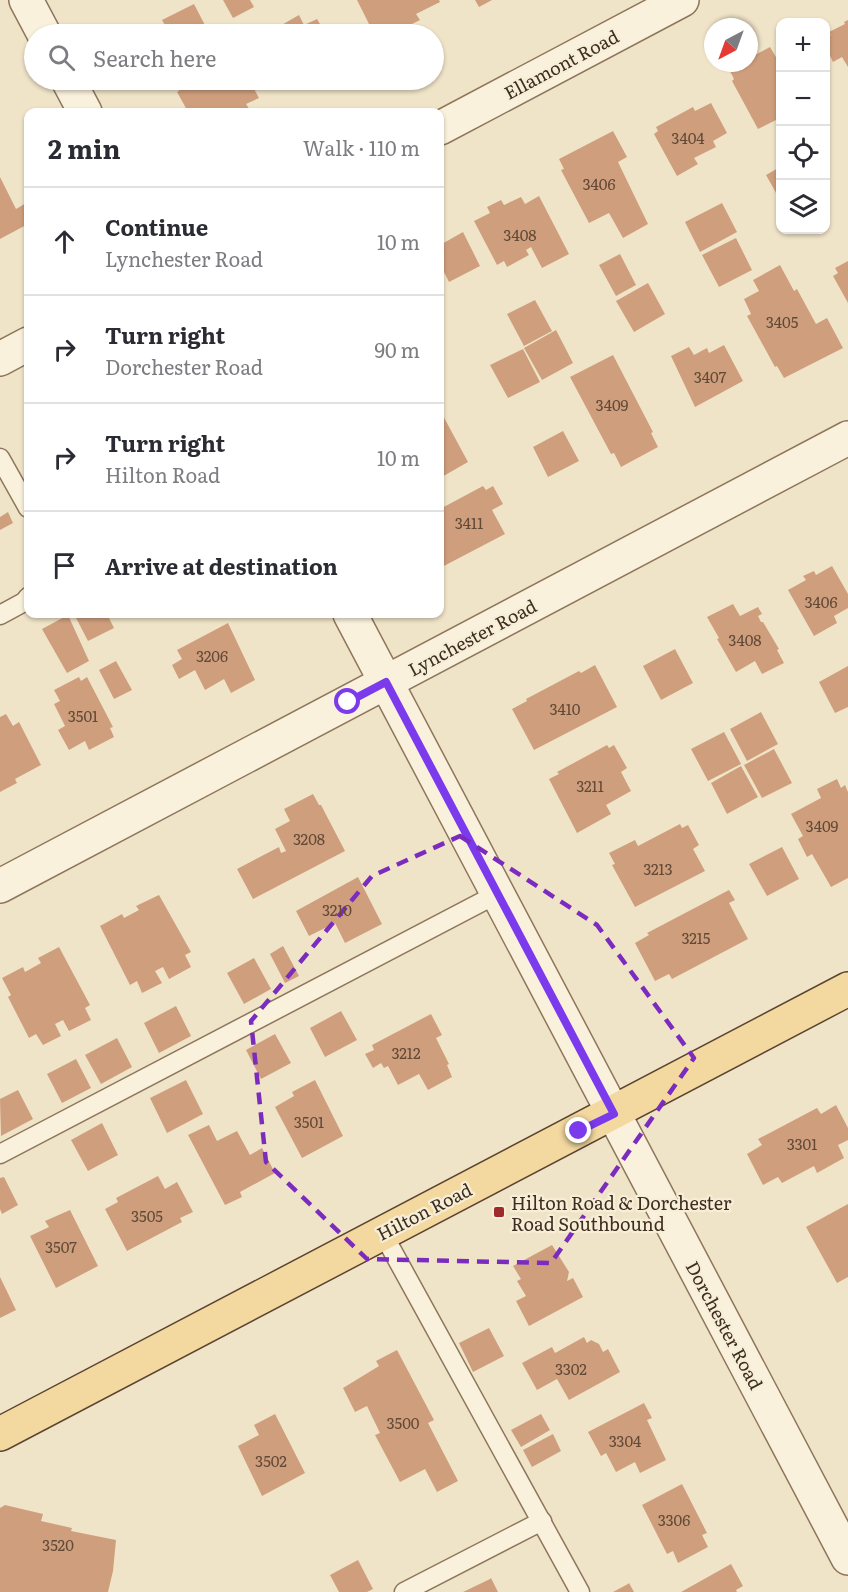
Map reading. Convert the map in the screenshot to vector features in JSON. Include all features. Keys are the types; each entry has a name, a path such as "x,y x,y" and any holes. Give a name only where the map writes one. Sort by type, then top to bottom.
{"main road":[{"name":"Hilton Road","path":"0,1434 382,1232 614,1114 848,989"}],"street":[{"path":"26,0 39,24"},
{"name":"Ellamont Road","path":"444,126 682,0"},
{"path":"73,90 83,108"},
{"path":"0,359 24,346"},
{"name":"Lynchester Road","path":"0,886 848,438"},
{"name":"Dorchester Road","path":"352,618 848,1558"}],"lane":[{"path":"0,458 24,501"},
{"path":"0,615 24,602"},
{"path":"0,1154 497,894"},
{"path":"382,1232 580,1592"},
{"path":"404,1592 542,1521"}],"highlighted area":[{"path":"460,836 597,925 694,1058 551,1263 367,1259 266,1162 251,1021 372,876"}],"building":[{"path":"223,0 250,0 254,7 233,18"},
{"path":"357,0 439,0 440,2 416,14 420,20 412,24 369,24"},
{"path":"475,0 492,0 479,7"},
{"path":"194,4 204,24 164,24 162,20"},
{"path":"299,15 304,24 283,24"},
{"path":"317,19 320,24 306,24"},
{"path":"848,20 848,67 842,57 833,62 830,56 830,32 845,24 844,22"},
{"path":"770,47 776,57 776,120 758,129 732,81 734,79 730,72 758,72 758,53"},
{"path":"255,90 259,98 246,104 249,108 186,108 177,92"},
{"path":"711,103 727,133 713,141 716,147 694,158 698,164 677,176 654,134 658,131 656,127 693,107 695,111"},
{"path":"613,131 627,157 618,162 648,224 623,238 609,213 589,223 561,170 564,169 559,159"},
{"path":"776,169 776,193 766,175"},
{"path":"0,177 16,209 24,204 24,226 0,239"},
{"path":"539,196 569,254 542,268 531,247 526,250 529,255 507,267 504,261 497,265 474,221 490,213 487,207 501,200 504,205 521,197 525,204"},
{"path":"722,203 737,232 700,252 685,222"},
{"path":"463,232 480,266 449,282 444,272 444,243"},
{"path":"736,238 752,270 719,287 702,255"},
{"path":"620,254 636,285 616,296 599,265"},
{"path":"848,261 848,303 833,276 838,273 835,268"},
{"path":"780,265 794,291 797,289 816,324 827,318 843,348 784,378 777,366 775,367 747,316 751,314 744,299 759,291 753,280"},
{"path":"648,283 665,314 634,332 616,301"},
{"path":"535,300 552,331 524,346 507,314"},
{"path":"556,330 573,363 542,380 524,348"},
{"path":"724,345 743,381 695,407 671,356 689,347 694,355 707,348 709,353"},
{"path":"523,349 540,382 508,398 490,365"},
{"path":"613,355 653,432 651,433 658,447 621,467 614,453 611,454 570,377"},
{"path":"444,418 468,462 444,476"},
{"path":"563,431 579,461 548,477 533,447"},
{"path":"483,486 486,490 493,486 503,504 492,510 505,534 444,566 444,507"},
{"path":"8,512 13,523 0,530 0,517"},
{"path":"832,566 848,594 848,608 834,616 837,623 814,636 788,590 806,580 803,576 814,571 816,575"},
{"path":"733,604 740,616 758,607 762,614 758,616 779,649 777,650 784,663 762,674 755,661 736,672 707,617"},
{"path":"62,618 69,618 89,661 67,673 42,629"},
{"path":"76,618 109,618 114,628 88,641"},
{"path":"228,623 255,680 231,693 224,679 205,690 195,670 179,679 172,665 182,659 177,650"},
{"path":"675,649 693,683 661,700 643,666"},
{"path":"116,661 132,690 114,699 99,670"},
{"path":"595,665 617,707 534,750 512,709 527,701 526,699"},
{"path":"848,666 848,707 835,713 819,682"},
{"path":"79,677 81,681 87,677 113,727 110,728 114,737 89,750 85,741 69,750 58,730 65,726 54,704 60,701 54,690"},
{"path":"761,712 778,744 747,761 730,729"},
{"path":"6,714 13,726 19,722 41,765 15,779 17,783 0,792 0,717"},
{"path":"724,732 741,764 708,781 691,749"},
{"path":"607,745 609,748 614,745 627,768 621,772 631,791 606,805 611,814 577,833 549,779 559,774 557,772"},
{"path":"774,749 792,783 762,798 744,765"},
{"path":"741,766 758,797 727,814 711,783"},
{"path":"837,779 841,788 845,785 848,792 848,878 831,887 812,854 807,857 798,839 803,836 791,814 821,798 817,789"},
{"path":"313,794 345,851 253,899 237,869 279,847 281,853 286,851 275,829 290,821 284,809"},
{"path":"680,824 682,828 688,825 699,845 693,849 705,871 635,907 612,865 615,864 609,853 635,840 638,846"},
{"path":"782,847 799,879 767,896 749,864"},
{"path":"358,877 382,924 345,943 335,923 309,936 296,911"},
{"path":"729,890 735,900 729,903 748,939 672,979 669,974 655,981 635,943 649,935 647,933"},
{"path":"159,895 191,952 185,955 191,967 169,979 163,967 155,971 162,983 142,993 137,981 130,985 100,926 122,914 124,918 139,910 136,906"},
{"path":"283,946 299,976 285,983 270,954"},
{"path":"59,947 90,1005 85,1008 91,1020 69,1031 63,1020 55,1024 61,1036 43,1045 36,1034 29,1038 8,997 11,995 2,978 23,967 25,972 41,963 38,958"},
{"path":"254,958 271,989 244,1004 227,973"},
{"path":"176,1006 191,1036 159,1053 144,1023"},
{"path":"341,1011 357,1040 325,1057 310,1028"},
{"path":"431,1014 442,1035 436,1038 449,1064 447,1065 452,1077 428,1090 419,1074 398,1085 388,1066 384,1068 381,1063 373,1068 365,1054 374,1050 372,1045"},
{"path":"275,1034 291,1063 261,1079 246,1050"},
{"path":"117,1038 132,1067 101,1084 85,1055"},
{"path":"76,1059 91,1088 62,1103 47,1074"},
{"path":"186,1080 203,1114 167,1133 150,1098"},
{"path":"315,1080 343,1136 302,1158 275,1107 294,1096 292,1092"},
{"path":"18,1090 33,1119 1,1136 0,1099"},
{"path":"836,1105 848,1128 848,1140 838,1145 844,1158 817,1173 814,1166 782,1183 778,1177 763,1185 747,1154 762,1145 758,1139 817,1108 821,1114"},
{"path":"102,1123 118,1155 88,1171 71,1140"},
{"path":"209,1125 217,1141 237,1131 250,1155 262,1148 275,1173 240,1192 242,1197 225,1205 188,1135"},
{"path":"158,1176 165,1189 177,1182 193,1212 180,1218 182,1222 127,1251 105,1209 118,1202 116,1198"},
{"path":"4,1177 18,1205 2,1214 0,1178"},
{"path":"848,1204 848,1277 837,1283 806,1227"},
{"path":"70,1210 98,1266 56,1288 30,1236 49,1227 45,1221"},
{"path":"552,1245 569,1272 567,1281 573,1278 583,1297 529,1326 516,1301 526,1296 517,1281 521,1279 513,1266"},
{"path":"0,1277 16,1310 0,1318"},
{"path":"489,1328 504,1356 473,1372 459,1343"},
{"path":"584,1337 587,1343 591,1340 599,1344 603,1352 608,1349 620,1372 569,1400 557,1379 537,1390 522,1363 552,1347 555,1353"},
{"path":"397,1350 434,1420 428,1423 458,1481 437,1492 425,1469 400,1482 375,1435 380,1433 367,1406 355,1412 343,1388 379,1366 376,1361"},
{"path":"644,1403 652,1418 647,1420 666,1460 640,1473 635,1462 616,1472 606,1453 601,1456 588,1432"},
{"path":"275,1414 305,1473 262,1496 238,1446 259,1435 254,1425"},
{"path":"541,1414 550,1430 521,1447 511,1430"},
{"path":"553,1434 561,1451 532,1467 523,1450"},
{"path":"682,1484 707,1533 702,1535 708,1547 678,1563 673,1551 667,1554 642,1505"},
{"path":"5,1505 43,1514 41,1521 72,1528 71,1531 116,1540 108,1592 0,1592 0,1508"},
{"path":"358,1560 373,1589 367,1592 339,1592 330,1575"},
{"path":"731,1564 743,1586 736,1590 737,1592 681,1592"},
{"path":"490,1579 498,1592 463,1592"},
{"path":"628,1584 634,1592 613,1592"}],"place":[{"name":"Hilton Road & Dorchester Road Southbound","path":"499,1212"}],"route":[{"path":"348,702 386,682 614,1114 579,1131"}]}
